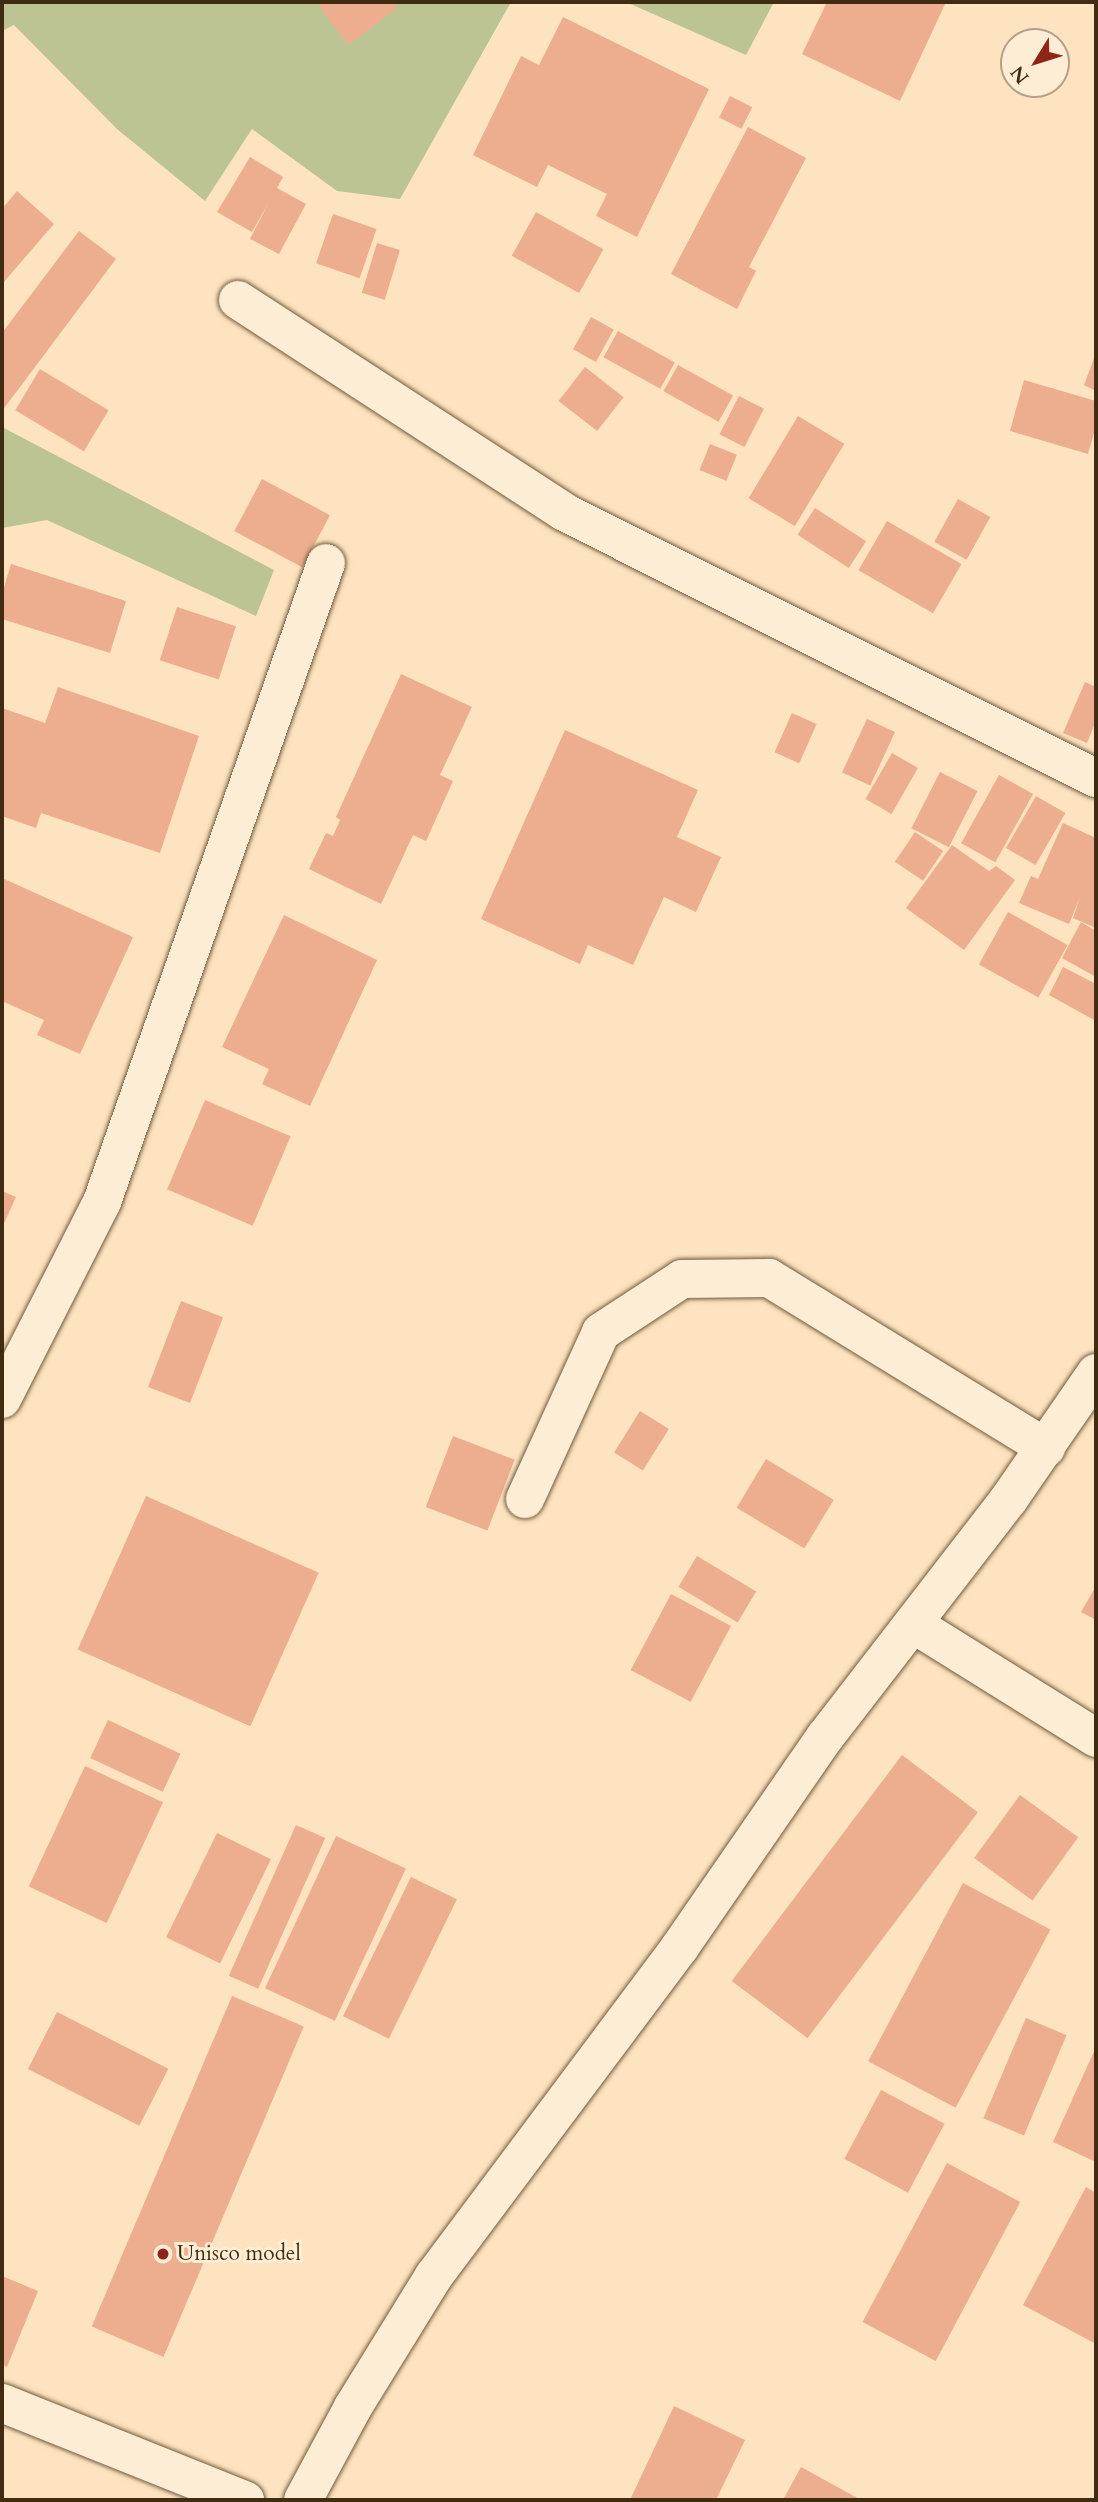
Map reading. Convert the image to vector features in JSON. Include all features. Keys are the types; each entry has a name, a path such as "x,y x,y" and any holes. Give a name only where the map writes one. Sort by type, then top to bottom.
{"street":[{"path":"238,300 564,512 1096,778"},
{"path":"2,1399 102,1202 326,563"},
{"path":"525,1499 601,1332 682,1279 769,1278 1046,1448"},
{"path":"303,2500 353,2407 434,2276 680,1947 825,1737 1046,1448 1096,1373"},
{"path":"913,1624 1096,1738"},
{"path":"2,2403 244,2500"}],"green space":[{"path":"2,2 511,2 400,199 337,191 252,129 205,201 117,129 14,25 2,31"},
{"path":"626,2 774,2 746,55"},
{"path":"2,427 274,570 256,616 47,520 2,528"}],"building":[{"path":"324,2 392,2 397,8 348,45 319,6"},
{"path":"827,2 946,2 900,101 802,54"},
{"path":"563,17 709,89 637,237 596,216 607,194 548,165 537,187 473,155 521,56 539,65"},
{"path":"730,96 752,107 741,129 719,117"},
{"path":"748,127 806,158 749,267 756,271 737,309 671,274"},
{"path":"250,157 283,177 277,188 306,204 279,254 250,239 269,202 252,232 217,212"},
{"path":"17,191 54,224 2,284 2,209"},
{"path":"536,212 603,249 579,293 512,256"},
{"path":"333,214 376,229 360,278 316,263"},
{"path":"79,231 116,259 2,411 2,333"},
{"path":"377,243 400,250 385,300 362,293"},
{"path":"591,317 614,330 596,362 573,349"},
{"path":"618,331 675,363 660,389 603,357"},
{"path":"1096,353 1096,391 1084,385"},
{"path":"678,365 733,396 719,422 663,391"},
{"path":"585,367 624,397 597,431 559,401"},
{"path":"40,369 109,410 84,451 15,410"},
{"path":"1024,380 1096,401 1096,426 1088,454 1010,431"},
{"path":"739,396 764,409 744,447 719,434"},
{"path":"798,416 844,444 795,526 749,498"},
{"path":"710,444 737,455 726,481 700,470"},
{"path":"262,479 330,515 302,567 234,531"},
{"path":"958,499 990,517 967,560 934,542"},
{"path":"815,508 866,541 849,568 798,535"},
{"path":"887,521 961,564 933,613 858,570"},
{"path":"11,564 126,601 110,653 2,619 2,594"},
{"path":"177,607 236,626 219,679 160,660"},
{"path":"401,674 472,707 440,775 453,781 426,841 413,835 381,904 309,869 326,833 333,836 340,820 336,817"},
{"path":"1085,682 1096,687 1096,721 1087,743 1063,733"},
{"path":"58,687 199,736 160,853 41,813 36,828 2,816 2,708 45,723"},
{"path":"792,713 817,724 799,763 775,752"},
{"path":"867,719 895,732 870,786 842,772"},
{"path":"565,730 698,790 677,837 721,857 696,912 664,897 633,965 588,945 580,964 481,919"},
{"path":"892,753 918,768 891,814 866,799"},
{"path":"940,772 977,791 949,847 911,828"},
{"path":"999,775 1033,794 995,862 961,843"},
{"path":"1036,796 1065,813 1035,865 1006,848"},
{"path":"1063,823 1096,838 1096,928 1073,918 1080,897 1069,924 1019,903 1031,876 1038,879"},
{"path":"915,832 943,851 923,881 895,862"},
{"path":"952,845 989,871 996,866 1015,880 964,950 906,908"},
{"path":"2,878 133,937 80,1054 37,1035 44,1020 2,1001"},
{"path":"1008,912 1067,945 1038,997 979,964"},
{"path":"284,915 377,960 310,1106 262,1084 269,1069 222,1047"},
{"path":"1081,922 1096,931 1096,977 1062,958"},
{"path":"1063,967 1096,984 1096,1021 1049,995"},
{"path":"205,1100 291,1136 253,1226 167,1189"},
{"path":"2,1191 16,1197 2,1228"},
{"path":"181,1301 223,1317 190,1403 148,1387"},
{"path":"640,1411 669,1429 643,1471 614,1453"},
{"path":"453,1436 515,1460 487,1531 426,1507"},
{"path":"766,1459 834,1500 804,1549 737,1508"},
{"path":"146,1496 319,1573 250,1726 78,1649"},
{"path":"697,1556 756,1592 738,1622 678,1587"},
{"path":"1096,1586 1096,1620 1081,1612"},
{"path":"671,1594 731,1626 691,1702 631,1670"},
{"path":"108,1720 181,1754 163,1792 90,1758"},
{"path":"902,1755 978,1812 808,2038 732,1981"},
{"path":"85,1766 163,1802 107,1923 29,1887"},
{"path":"1020,1795 1078,1837 1032,1900 974,1858"},
{"path":"296,1825 325,1838 258,1989 229,1976"},
{"path":"217,1833 271,1859 220,1964 166,1937"},
{"path":"336,1836 406,1869 335,2021 265,1988"},
{"path":"411,1877 457,1899 389,2039 343,2016"},
{"path":"963,1883 1050,1929 956,2108 868,2061"},
{"path":"232,1996 304,2026 164,2357 92,2326"},
{"path":"57,2012 168,2069 139,2126 28,2069"},
{"path":"1026,2018 1067,2035 1024,2136 983,2118"},
{"path":"1096,2047 1096,2162 1053,2142"},
{"path":"881,2090 945,2124 908,2193 844,2159"},
{"path":"947,2163 1020,2202 936,2361 862,2322"},
{"path":"1086,2187 1096,2193 1096,2344 1023,2305"},
{"path":"2,2276 38,2291 7,2367 2,2364"},
{"path":"674,2406 745,2440 716,2500 630,2500"},
{"path":"801,2467 861,2500 783,2500"}],"place":[{"name":"Unisco model","path":"163,2254"}]}
